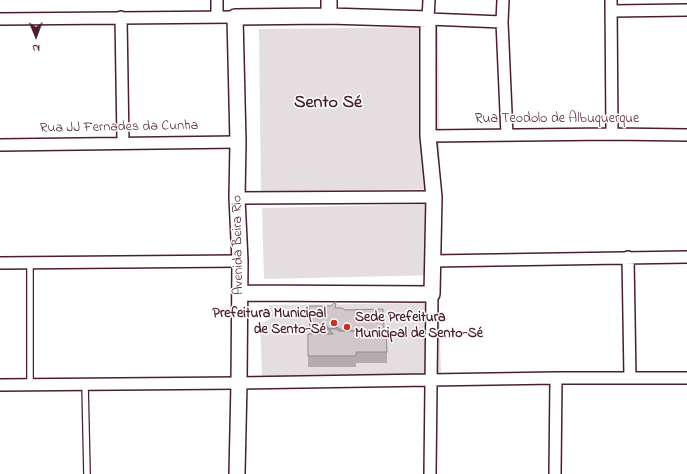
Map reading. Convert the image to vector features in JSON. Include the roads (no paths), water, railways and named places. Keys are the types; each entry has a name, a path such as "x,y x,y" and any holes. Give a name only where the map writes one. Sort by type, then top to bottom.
{"main road":[{"path":"329,0 329,16"},
{"path":"235,16 329,16 428,19 428,136 434,197 432,294 240,293"},
{"name":"Avenida Beira Rio","path":"235,16 238,142 237,198 240,261 237,474"}],"street":[{"path":"217,17 218,0"},
{"path":"429,0 428,19 502,22"},
{"path":"503,0 502,22 507,135"},
{"path":"612,134 612,5 687,10"},
{"path":"0,19 235,16"},
{"path":"121,17 123,143"},
{"name":"Rua Teodolo de Albuquerque","path":"428,136 612,134 687,135"},
{"name":"Rua JJ Fernades da Cunha","path":"0,145 238,142"},
{"path":"237,198 434,197"},
{"path":"628,257 630,378"},
{"path":"432,261 687,257"},
{"path":"0,263 240,261"},
{"path":"430,474 432,294"},
{"path":"0,385 556,378 687,378"},
{"path":"555,474 556,378"}],"lane":[{"path":"30,263 30,385"},
{"path":"85,384 87,474"}],"place":[{"name":"Prefeitura Municipal de Sento-Sé","path":"334,323"},
{"name":"Sede Prefeitura Municipal de Sento-Sé","path":"347,327"}],"district":[{"name":"Sento Sé","path":"328,104"}]}
